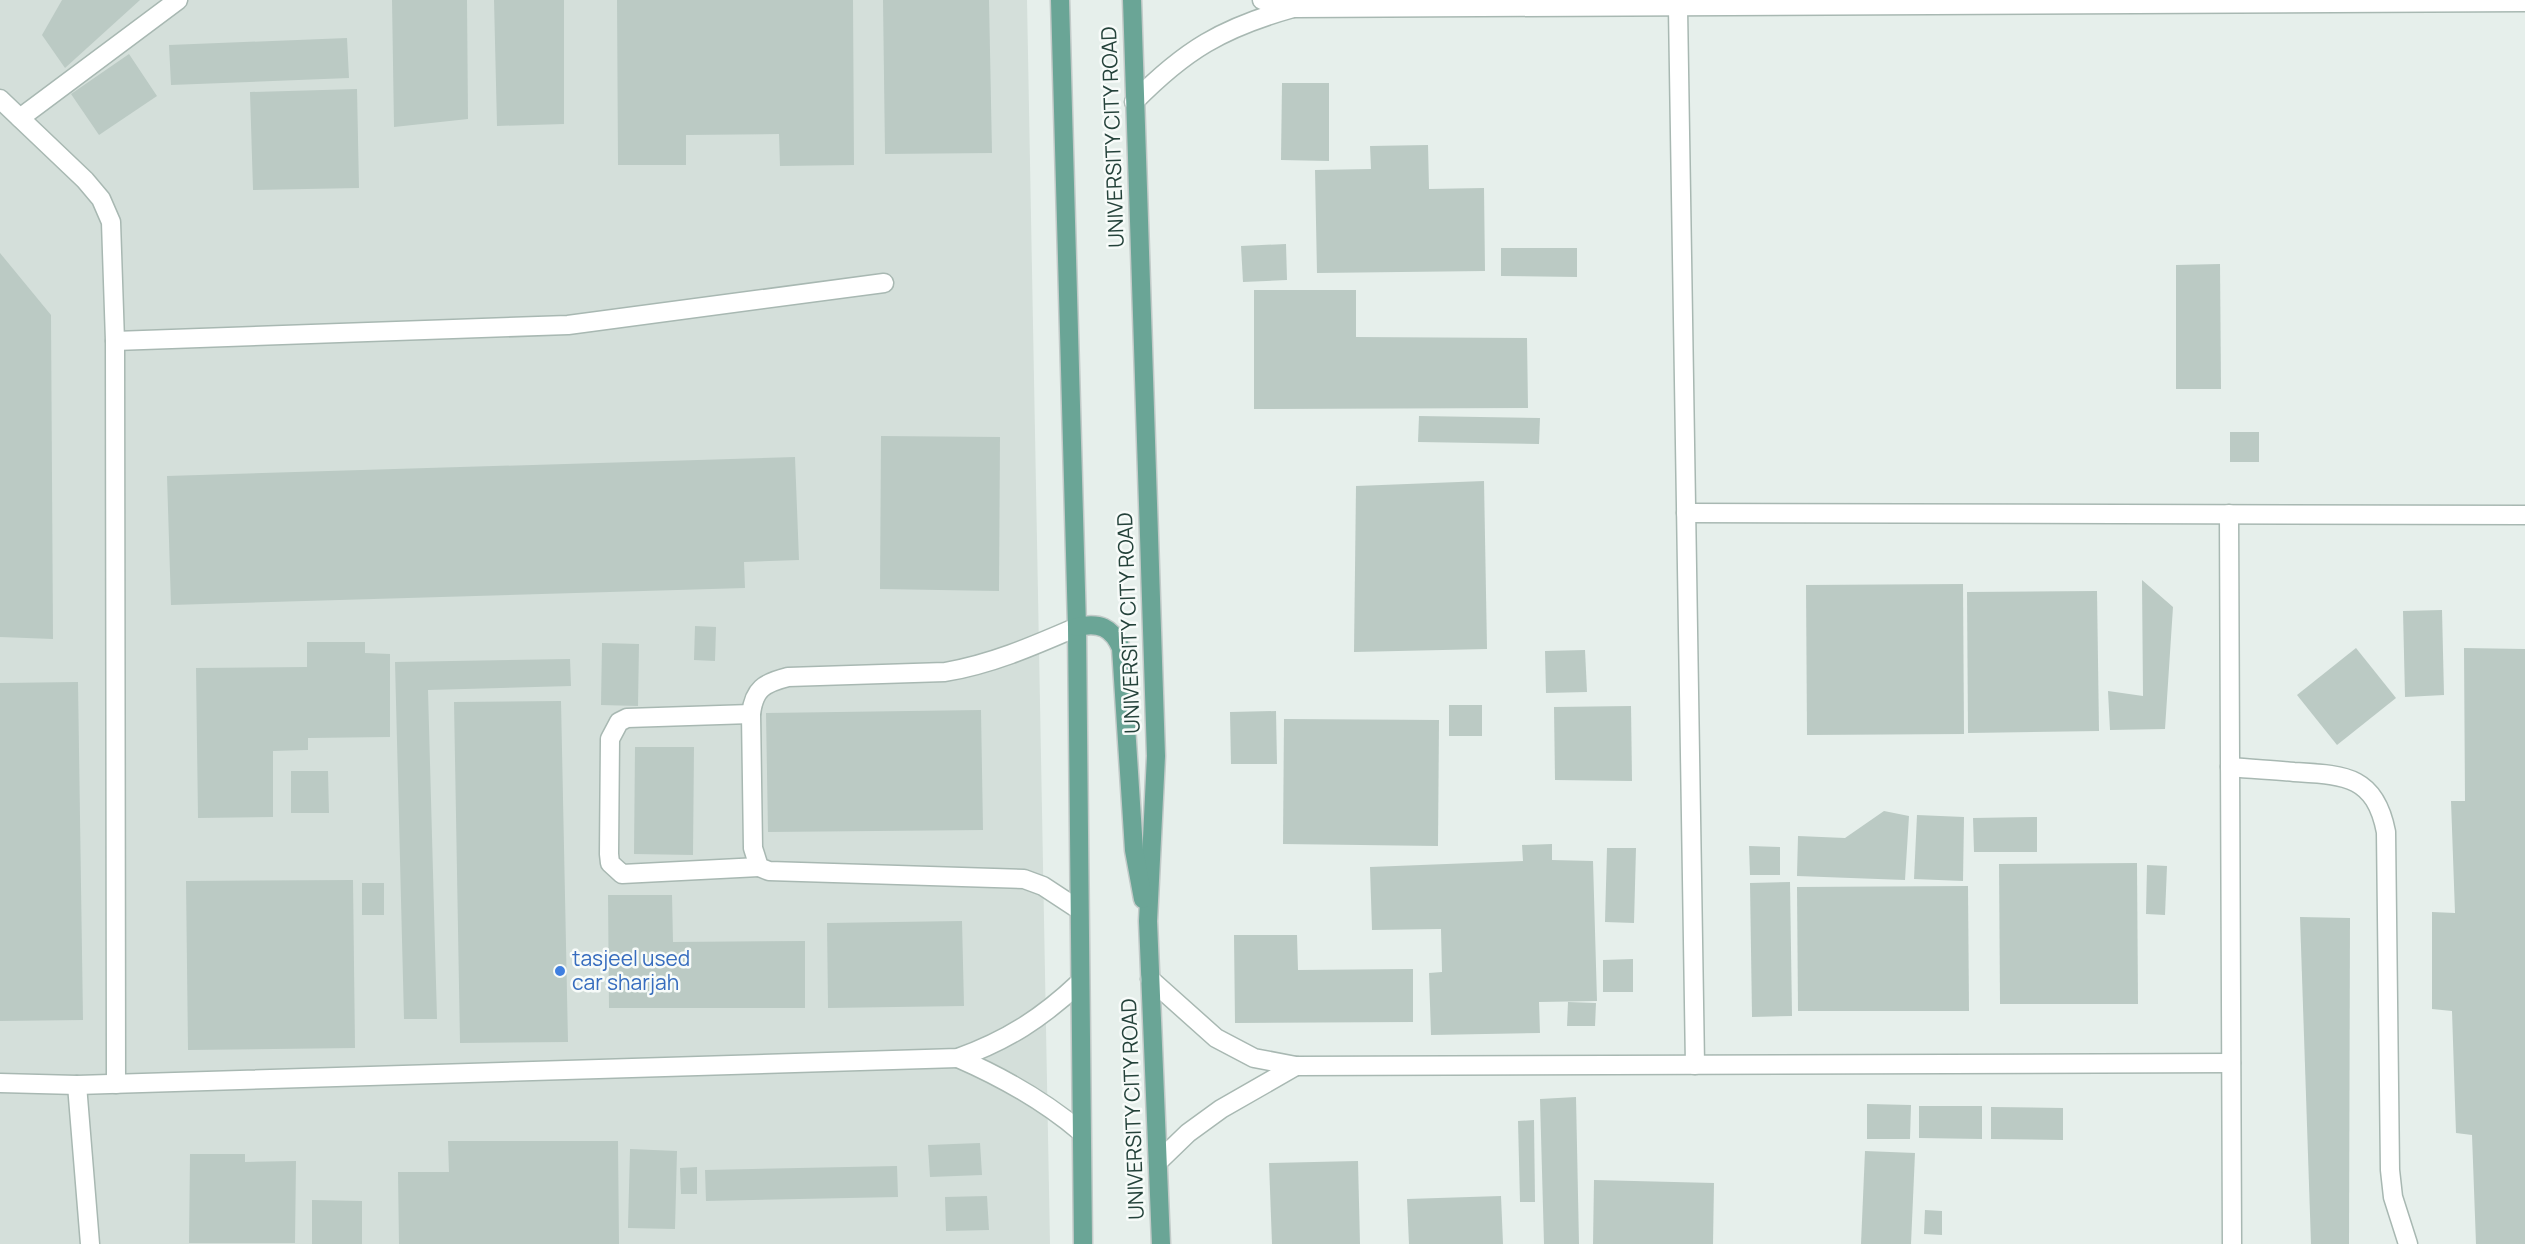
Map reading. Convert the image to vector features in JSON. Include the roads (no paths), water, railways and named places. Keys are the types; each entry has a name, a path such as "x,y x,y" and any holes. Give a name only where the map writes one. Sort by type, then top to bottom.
{"main road":[{"path":"1060,0 1077,627 1083,1244"},
{"name":"UNIVERSITY CITY ROAD","path":"1132,0 1156,756 1148,921 1161,1244"},
{"path":"1077,627 1090,624 1104,626 1115,635 1120,648 1134,850 1148,921"}],"street":[{"path":"20,118 178,0"},
{"path":"1262,0 1295,8 1678,8 2525,2"},
{"path":"1134,102 1167,68 1206,41 1249,21 1295,8"},
{"path":"1678,8 1695,1065"},
{"path":"0,99 85,180 101,199 111,222 115,341 116,1084"},
{"path":"115,341 568,325 884,283"},
{"path":"1686,513 2525,515"},
{"path":"2229,514 2232,1244"},
{"path":"759,867 753,848 751,714 752,700 760,689 771,681 788,677 945,672 967,668 1010,656 1077,627"},
{"path":"751,714 627,718 619,722 610,739 609,854 610,862 622,874 759,867 769,871 1024,879 1043,886 1078,909"},
{"path":"2230,767 2330,773 2351,778 2370,791 2382,810 2386,832 2390,1170 2393,1197 2408,1244"},
{"path":"1150,979 1216,1038 1254,1058 1296,1066 2231,1064"},
{"path":"0,1083 116,1084 958,1058 992,1046 1024,1029 1053,1008 1079,983"},
{"path":"958,1058 1024,1090 1054,1109 1081,1132"},
{"path":"1158,1162 1188,1133 1221,1108 1296,1066"},
{"path":"77,1085 90,1244"}],"place":[{"name":"tasjeel used car sharjah","path":"560,971"}]}
